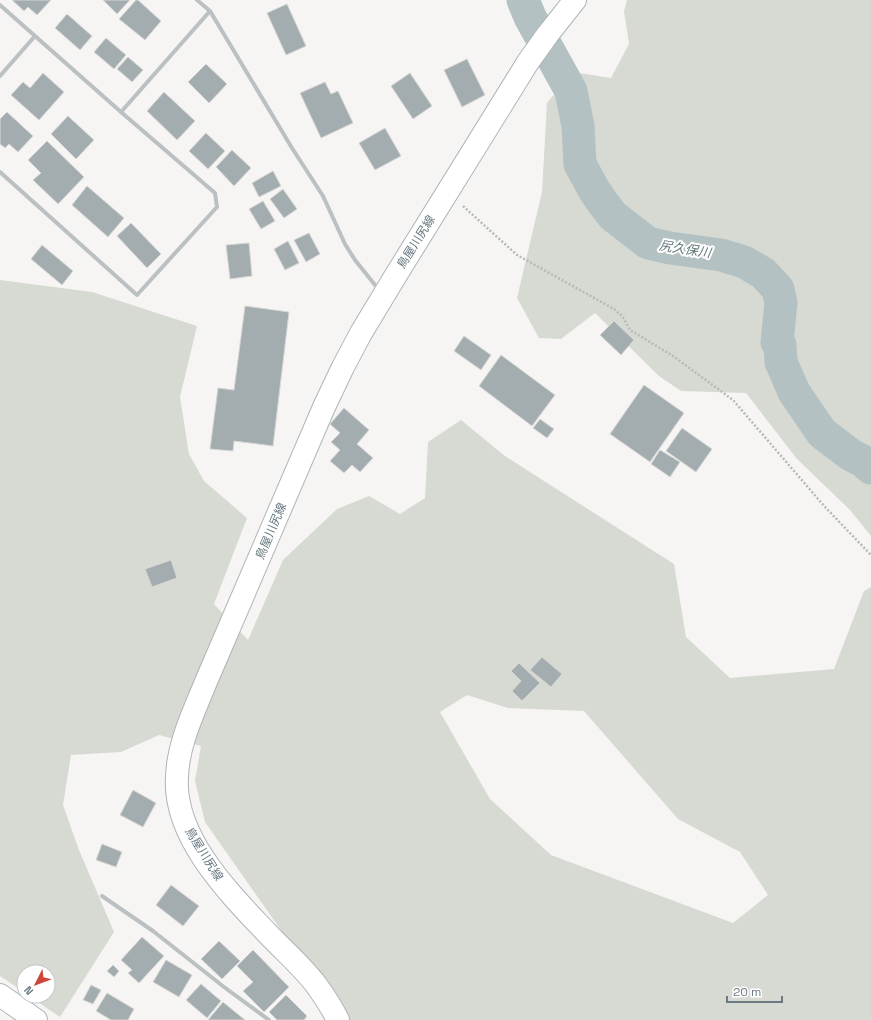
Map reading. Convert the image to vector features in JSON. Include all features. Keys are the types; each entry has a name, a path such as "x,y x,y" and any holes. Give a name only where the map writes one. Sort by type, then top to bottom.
{"main road":[{"name":"鳥屋川尻線","path":"338,1020 327,1000 304,970 242,906 207,863 197,847 184,819 178,796 177,777 180,751 187,728 205,684 324,407 354,346 510,90 548,34 576,0"},
{"path":"0,995 36,1020"}],"street":[{"path":"197,0 210,12 292,148 323,196 345,244 355,260 384,296"},
{"path":"0,5 215,193 217,207 137,295 0,172"},
{"path":"121,112 210,12"},
{"path":"0,76 35,36"},
{"path":"102,896 153,931 224,987 269,1020"}],"path":[{"path":"448,192 517,255 614,309 622,316 630,330 673,356 733,400 824,507 871,555"}],"shaded area":[{"path":"627,0 871,0 871,536 850,510 797,459 746,393 681,391 659,376 595,313 561,339 539,338 517,298 542,192 547,103 573,72 611,78 629,44 624,11"},
{"path":"0,280 92,292 197,326 180,397 189,454 204,481 247,518 214,604 248,640 283,560 337,509 369,496 400,514 425,498 428,442 461,420 505,456 674,564 686,637 730,678 834,669 864,591 871,587 871,1020 344,1020 205,822 195,781 201,746 159,735 121,752 71,755 63,805 79,850 114,932 60,1017 41,1004 56,1004 56,964 16,964 16,987 0,976","holes":["467,695 508,708 584,711 678,819 740,852 768,895 733,923 551,855 490,799 440,712"]}],"building":[{"path":"12,0 51,0 37,15 28,7 24,11"},
{"path":"103,0 130,0 117,14"},
{"path":"136,0 138,0 161,21 145,40 119,19"},
{"path":"287,4 306,46 286,55 267,13"},
{"path":"67,14 92,36 80,50 55,28"},
{"path":"106,38 126,55 114,69 94,52"},
{"path":"128,57 143,70 132,82 117,69"},
{"path":"467,59 485,95 462,107 444,70"},
{"path":"206,64 227,84 209,103 188,82"},
{"path":"43,73 64,92 39,120 11,95 23,82 30,88"},
{"path":"410,73 432,106 413,119 391,86"},
{"path":"325,82 331,94 338,91 353,123 321,138 300,93"},
{"path":"164,92 195,121 177,140 147,111"},
{"path":"7,112 33,136 18,152 9,144 5,148 0,144 0,119"},
{"path":"68,116 94,140 76,159 51,134"},
{"path":"385,128 401,156 375,170 359,143"},
{"path":"206,133 225,151 208,169 189,151"},
{"path":"47,141 84,177 58,204 33,180 41,173 28,160"},
{"path":"232,150 251,168 234,186 216,167"},
{"path":"273,171 281,186 259,197 252,183"},
{"path":"87,186 124,218 108,237 72,205"},
{"path":"283,189 297,209 284,218 270,199"},
{"path":"263,201 275,221 261,229 249,209"},
{"path":"131,223 161,254 147,268 117,236"},
{"path":"309,233 320,254 306,262 294,240"},
{"path":"288,241 299,263 285,270 274,249"},
{"path":"249,243 252,276 230,279 226,245"},
{"path":"42,245 73,271 62,285 31,259"},
{"path":"245,306 289,312 273,446 234,441 233,451 210,449 218,388 234,390"},
{"path":"614,321 634,340 621,355 600,335"},
{"path":"464,336 491,355 481,370 454,351"},
{"path":"501,355 555,395 532,426 479,386"},
{"path":"644,385 684,413 650,462 610,434"},
{"path":"344,408 369,430 357,444 373,458 360,472 352,465 344,473 330,461 340,450 331,442 340,433 330,424"},
{"path":"540,419 554,429 547,438 533,428"},
{"path":"682,428 712,449 696,472 666,451"},
{"path":"660,450 680,462 670,477 651,464"},
{"path":"171,560 177,578 152,587 145,569"},
{"path":"542,657 562,674 551,687 530,670"},
{"path":"519,663 540,683 522,701 512,691 521,681 511,671"},
{"path":"133,790 156,803 143,827 120,815"},
{"path":"102,844 122,852 116,867 96,860"},
{"path":"171,885 199,906 183,926 156,905"},
{"path":"142,937 164,956 139,983 128,973 132,970 121,960"},
{"path":"219,941 240,961 222,979 201,959"},
{"path":"253,950 289,987 264,1012 243,991 253,982 237,966"},
{"path":"166,960 192,975 179,997 153,982"},
{"path":"113,965 119,971 114,977 107,971"},
{"path":"201,984 221,1001 207,1018 186,1000"},
{"path":"91,985 101,990 93,1004 83,1000"},
{"path":"107,993 134,1009 128,1020 111,1020 96,1011"},
{"path":"286,995 307,1016 304,1020 277,1020 269,1012"},
{"path":"223,1002 245,1020 208,1020"}],"waterway":[{"name":"尻久保川","path":"523,0 530,17 571,91 578,126 580,164 603,203 613,216 648,243 670,248 721,255 744,262 763,273 778,289 781,303 777,342 780,345 781,362 794,392 822,433 871,468"}]}
